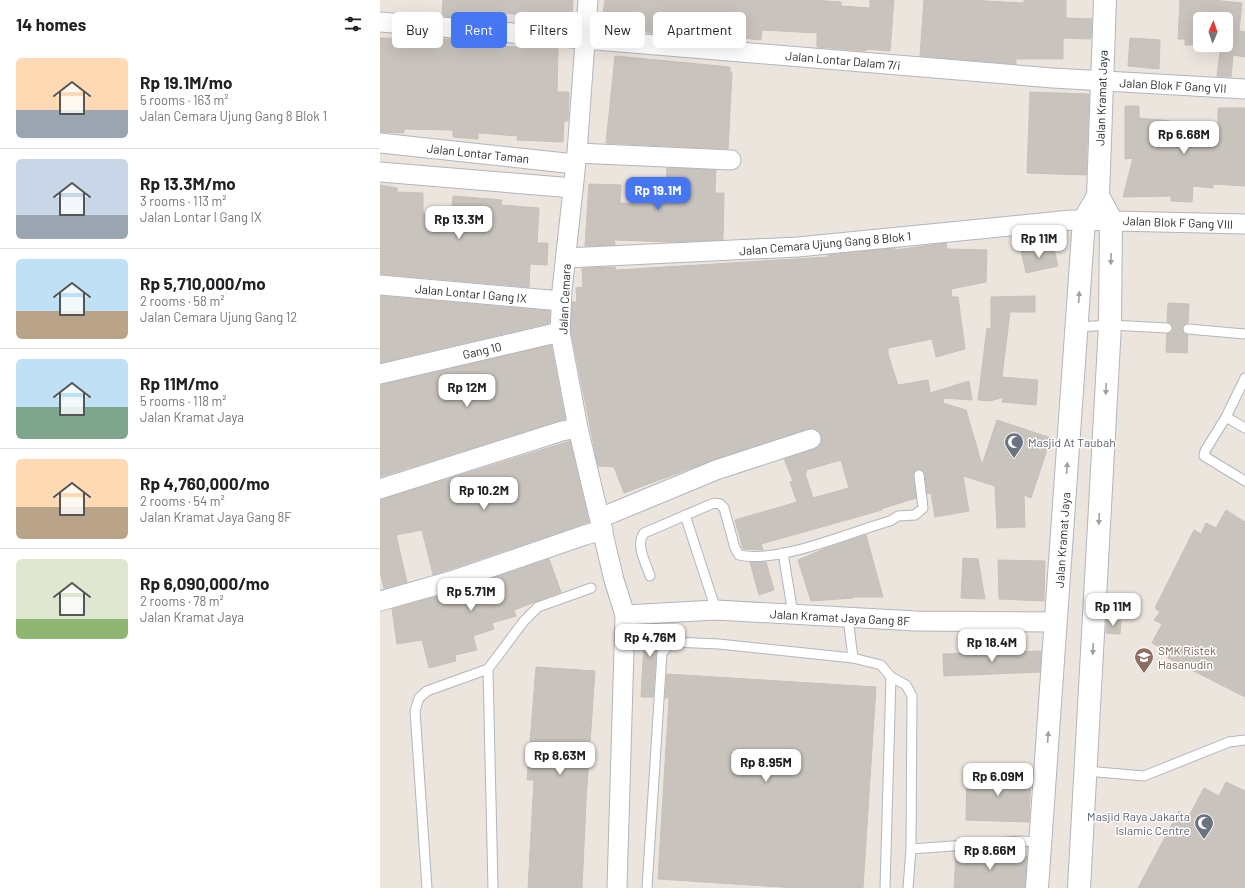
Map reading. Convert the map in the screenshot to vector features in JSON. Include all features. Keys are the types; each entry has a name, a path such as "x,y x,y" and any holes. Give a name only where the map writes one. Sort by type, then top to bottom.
{"street":[{"name":"Jalan Cemara","path":"588,0 576,159 561,301 560,332 578,428 602,524 614,580 625,615 617,888"},
{"name":"Jalan Kramat Jaya","path":"1037,888 1084,220 1098,196 1101,81 1106,0"},
{"name":"Jalan Lontar Dalam 7/i","path":"380,22 1101,81"},
{"name":"Jalan Blok F Gang VII","path":"1101,81 1245,90"},
{"name":"Jalan Lontar Taman","path":"380,143 576,159 730,160"},
{"path":"380,172 573,188"},
{"name":"Jalan Kramat Jaya","path":"1079,888 1110,325 1111,220 1098,196"},
{"name":"Jalan Cemara Ujung Gang 8 Blok 1","path":"566,258 798,247 1071,220 1111,220"},
{"name":"Jalan Blok F Gang VIII","path":"1111,220 1245,224"},
{"name":"Jalan Lontar I Gang IX","path":"380,285 561,301"},
{"name":"Gang 10","path":"380,374 560,332"},
{"path":"380,489 562,431 578,428"},
{"path":"380,601 451,581 585,535 602,524 716,470 811,439"},
{"name":"Jalan Kramat Jaya Gang 8F","path":"625,615 716,610 916,621 1055,622"}],"lane":[{"path":"1077,328 1110,325 1167,328"},
{"path":"1188,329 1245,334"},
{"path":"1245,378 1226,417 1205,451 1204,456 1245,481"},
{"path":"1226,417 1245,428"},
{"path":"650,576 640,545 640,538 644,533 714,503 720,504 724,508 735,548 739,555 746,556 783,553 804,548 890,521 898,516 915,516 923,508 919,475"},
{"path":"685,515 716,610"},
{"path":"783,553 793,614"},
{"path":"427,888 414,711 419,698 427,691 488,669 524,621 538,607 591,588"},
{"path":"848,618 853,658"},
{"path":"647,888 662,653 672,642 720,644 853,658 881,665 891,677 906,685 912,696 911,849 908,888"},
{"path":"488,669 493,888"},
{"path":"885,888 891,677"},
{"path":"1086,771 1144,776 1229,742 1245,740"},
{"path":"911,849 1020,841 1040,842"}],"building":[{"path":"443,0 573,0 572,12 515,12 515,14 507,13 507,12 451,12 451,17 443,16"},
{"path":"605,0 812,0 841,2 841,6 870,8 870,0 894,0 890,51 867,49 866,51 817,47 817,33 762,30 761,40 746,38 746,12 653,12 653,33 645,32 645,12 603,12"},
{"path":"924,0 967,0 1024,3 1024,0 1066,0 1066,18 1092,19 1091,39 1063,38 1063,59 1016,59 1016,64 920,56"},
{"path":"1180,0 1213,0 1242,3 1239,31 1245,32 1245,57 1233,55 1231,77 1217,76 1220,52 1233,52 1233,12 1193,12 1193,45 1185,45 1185,39 1178,39"},
{"path":"380,38 392,38 392,48 443,48 443,39 451,40 451,48 507,48 507,47 515,48 558,48 557,92 569,92 568,121 564,121 563,142 517,140 518,136 478,133 478,139 453,137 453,130 404,129 404,133 380,132"},
{"path":"1130,38 1160,40 1159,69 1128,66"},
{"path":"615,56 730,67 730,72 732,72 728,149 606,143"},
{"path":"1030,92 1089,94 1086,175 1027,173"},
{"path":"1125,106 1139,106 1139,118 1170,121 1170,124 1218,125 1218,108 1245,108 1245,186 1213,184 1213,188 1193,186 1192,202 1171,201 1171,196 1123,197 1133,158 1125,159"},
{"path":"667,168 716,170 715,193 724,193 723,240 670,242 614,240 615,245 585,246 589,184 621,185 620,203 645,204 647,185 666,187"},
{"path":"380,185 397,188 397,192 423,193 423,214 451,215 453,196 502,200 501,205 539,208 537,243 548,243 547,265 530,264 529,287 380,274"},
{"path":"946,243 947,249 987,250 986,282 951,289 952,297 958,297 965,349 936,357 932,339 888,348 888,354 898,385 928,380 930,393 969,381 972,400 944,398 943,403 966,410 982,465 997,420 1051,438 1031,498 1024,495 1025,527 997,528 995,486 963,476 969,511 935,517 931,493 927,494 925,474 919,469 915,470 913,475 916,498 881,509 882,510 761,544 763,550 743,549 735,520 797,502 790,482 793,481 784,459 819,447 822,442 821,435 813,428 713,460 624,493 614,467 598,466 571,331 572,302 577,302 576,288 583,287 582,268 615,267 616,270 828,257 828,255 895,248 895,250","holes":["841,460 849,488 813,498 805,473 807,472 806,470"]},
{"path":"1053,245 1058,266 1026,273 1021,251"},
{"path":"380,296 550,311 549,323 380,363"},
{"path":"1035,296 1035,312 1010,312 1002,377 1038,380 1036,405 1002,402 1004,397 990,401 978,400 987,328 991,329 991,297"},
{"path":"1168,303 1189,304 1188,323 1183,325 1182,329 1184,334 1188,335 1187,353 1166,352 1167,334 1172,332 1173,328 1171,323 1167,322"},
{"path":"551,345 565,419 380,477 380,385"},
{"path":"570,441 589,522 433,575 422,530 396,535 407,582 384,588 380,571 380,500"},
{"path":"1226,510 1245,522 1245,697 1168,658 1170,653 1152,643 1162,624 1154,620 1160,612 1155,608 1194,530 1201,534 1206,523 1216,528"},
{"path":"866,535 883,597 852,597 853,598 811,601 798,560 824,549"},
{"path":"963,558 978,559 985,599 961,598"},
{"path":"549,559 561,592 514,610 516,616 492,623 494,629 473,636 477,650 455,655 456,661 429,668 422,640 397,644 392,609 455,591"},
{"path":"998,560 1045,561 1044,601 999,599"},
{"path":"750,562 766,562 774,590 759,595"},
{"path":"1107,619 1121,621 1120,634 1106,633"},
{"path":"661,624 660,647 656,653 653,697 641,697 645,625"},
{"path":"1041,651 1040,672 944,676 943,654"},
{"path":"536,667 595,671 586,801 582,888 528,888 534,780 527,780"},
{"path":"667,674 876,687 863,888 796,888 658,879 669,698 665,698"},
{"path":"967,772 1031,774 1029,822 966,820"},
{"name":"Masjid Raya Jakarta Islamic Centre","path":"1226,782 1245,791 1245,888 1138,888 1179,811 1189,816 1204,788 1219,796"},
{"path":"956,853 1027,856 1025,888 954,888"}],"place":[{"name":"Masjid At Taubah","path":"1014,459"},
{"name":"SMK Ristek Hasanudin","path":"1144,674"},
{"name":"Masjid Raya Jakarta Islamic Centre","path":"1204,840"}]}
